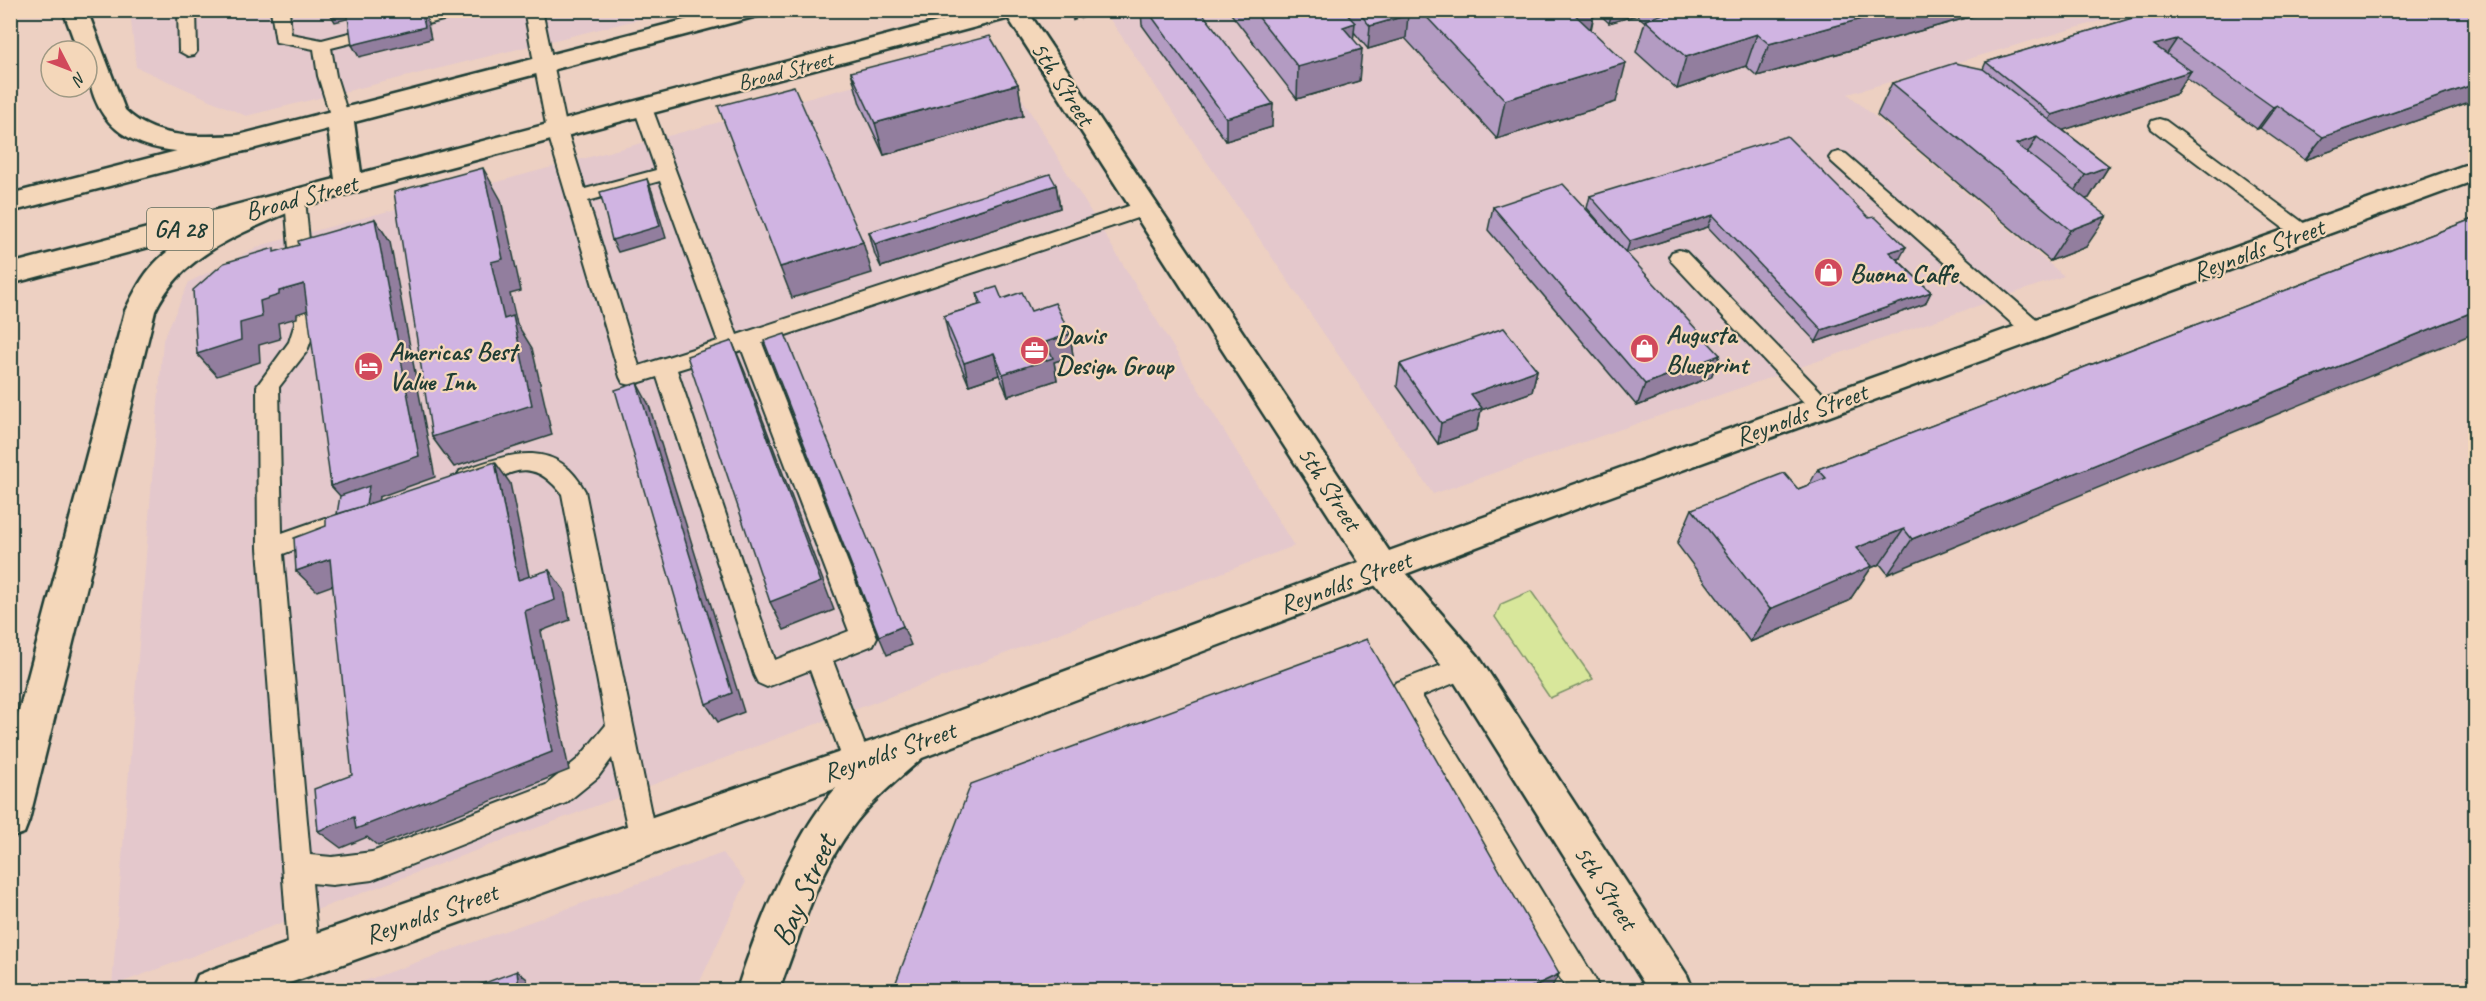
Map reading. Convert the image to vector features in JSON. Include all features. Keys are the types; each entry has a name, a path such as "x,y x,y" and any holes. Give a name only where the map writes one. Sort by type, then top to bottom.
{"main road":[{"path":"75,10 113,113 123,126 146,138 245,142"},
{"path":"10,202 753,10"},
{"name":"Broad Street","path":"10,274 1014,10"},
{"name":"5th Street","path":"1014,10 1381,568 1465,667 1672,990"},
{"path":"340,118 349,184"},
{"name":"Reynolds Street","path":"213,990 857,762 909,746 1381,568 1821,406 2475,170"},
{"path":"10,820 140,310 150,290 166,269 191,250 295,199"},
{"name":"Bay Street","path":"758,990 813,853 850,802 909,746"}],"lane":[{"path":"187,10 188,51"},
{"path":"280,10 282,38 322,45 461,10"},
{"path":"533,10 542,65 557,130 631,377 1145,208"},
{"path":"322,45 327,76 340,118"},
{"path":"643,108 667,173 864,637 767,675 665,367"},
{"path":"2160,125 2302,232"},
{"path":"1839,158 2034,330"},
{"path":"577,198 667,173"},
{"path":"295,199 306,323 299,345 268,386 270,548 304,958"},
{"path":"1679,257 1821,406"},
{"path":"447,486 513,463 542,462 562,474 573,491 642,838"},
{"path":"270,548 347,521"},
{"path":"818,655 857,762"},
{"path":"1465,667 1404,691 1584,990"},
{"path":"297,868 332,871 372,866 556,794 588,768 620,728"}],"path":[{"path":"1072,20 1106,10"}],"shaded area":[{"path":"1122,10 2134,11 1848,94 2064,276 1433,494 1107,15"},
{"path":"130,11 673,11 246,116 136,67"},
{"path":"992,49 1294,546 112,986 163,340 189,282 262,245"},
{"path":"723,853 746,882 696,990 339,990"}],"green space":[{"path":"1531,591 1593,679 1550,698 1495,617 1501,604"}],"building":[{"path":"347,10 421,10 425,27 352,45"},
{"path":"1147,10 1200,10 1273,104 1226,118"},
{"path":"1253,10 1343,10 1355,23 1343,27 1362,49 1298,67"},
{"path":"1357,10 1404,10 1408,15 1370,26"},
{"path":"1420,10 1570,10 1626,63 1505,100"},
{"path":"1570,10 1588,10 1574,14"},
{"path":"1676,10 1894,10 1769,44 1757,34 1686,57 1645,20"},
{"path":"1905,10 1923,10 1903,16"},
{"path":"2159,10 2475,10 2475,84 2323,137 2277,105 2273,107 2177,39 2154,45 2191,71 2052,115 1986,62"},
{"path":"990,36 1018,84 875,123 851,72"},
{"path":"1955,63 1983,69 2109,166 2085,175 2037,137 2016,144 2107,216 2070,230 1892,83"},
{"path":"794,86 863,242 780,267 718,106"},
{"path":"1787,136 1869,218 1875,217 1906,247 1889,252 1931,292 1822,330 1713,215 1630,241 1590,196"},
{"path":"483,168 503,259 491,262 504,319 513,316 532,405 432,437 394,192"},
{"path":"1050,174 1056,185 875,244 869,232"},
{"path":"647,179 660,226 612,240 600,192"},
{"path":"1563,184 1720,355 1645,384 1493,207"},
{"path":"2475,218 2475,311 1912,539 1904,529 1856,548 1872,566 1770,609 1692,509 1784,473 1798,489 1826,478 1818,469"},
{"path":"375,219 419,456 331,486 304,284 279,291 279,295 260,301 262,317 240,323 241,340 197,354 193,290 224,263 274,248 274,252 299,245 298,241"},
{"path":"997,287 1002,299 1022,292 1031,311 1055,303 1070,334 1046,342 1053,358 1003,374 994,353 964,363 944,316 982,304 977,293"},
{"path":"1504,328 1537,370 1471,394 1482,408 1441,423 1400,364"},
{"path":"785,334 903,626 879,636 764,341"},
{"path":"732,341 821,582 770,602 687,356"},
{"path":"637,383 732,693 706,704 615,390"},
{"path":"495,462 518,580 549,570 555,600 525,611 552,752 356,829 354,817 318,831 314,789 352,775 330,559 296,571 294,538 326,526 326,518"},
{"path":"369,486 366,505 337,514 340,496"},
{"path":"1367,639 1559,974 1526,990 893,990 971,784"},
{"path":"517,971 519,990 466,990"}],"place":[{"name":"Buona Caffe","path":"1829,273"},
{"name":"Augusta Blueprint","path":"1645,349"},
{"name":"Davis Design Group","path":"1035,350"},
{"name":"Americas Best Value Inn","path":"368,366"}]}
